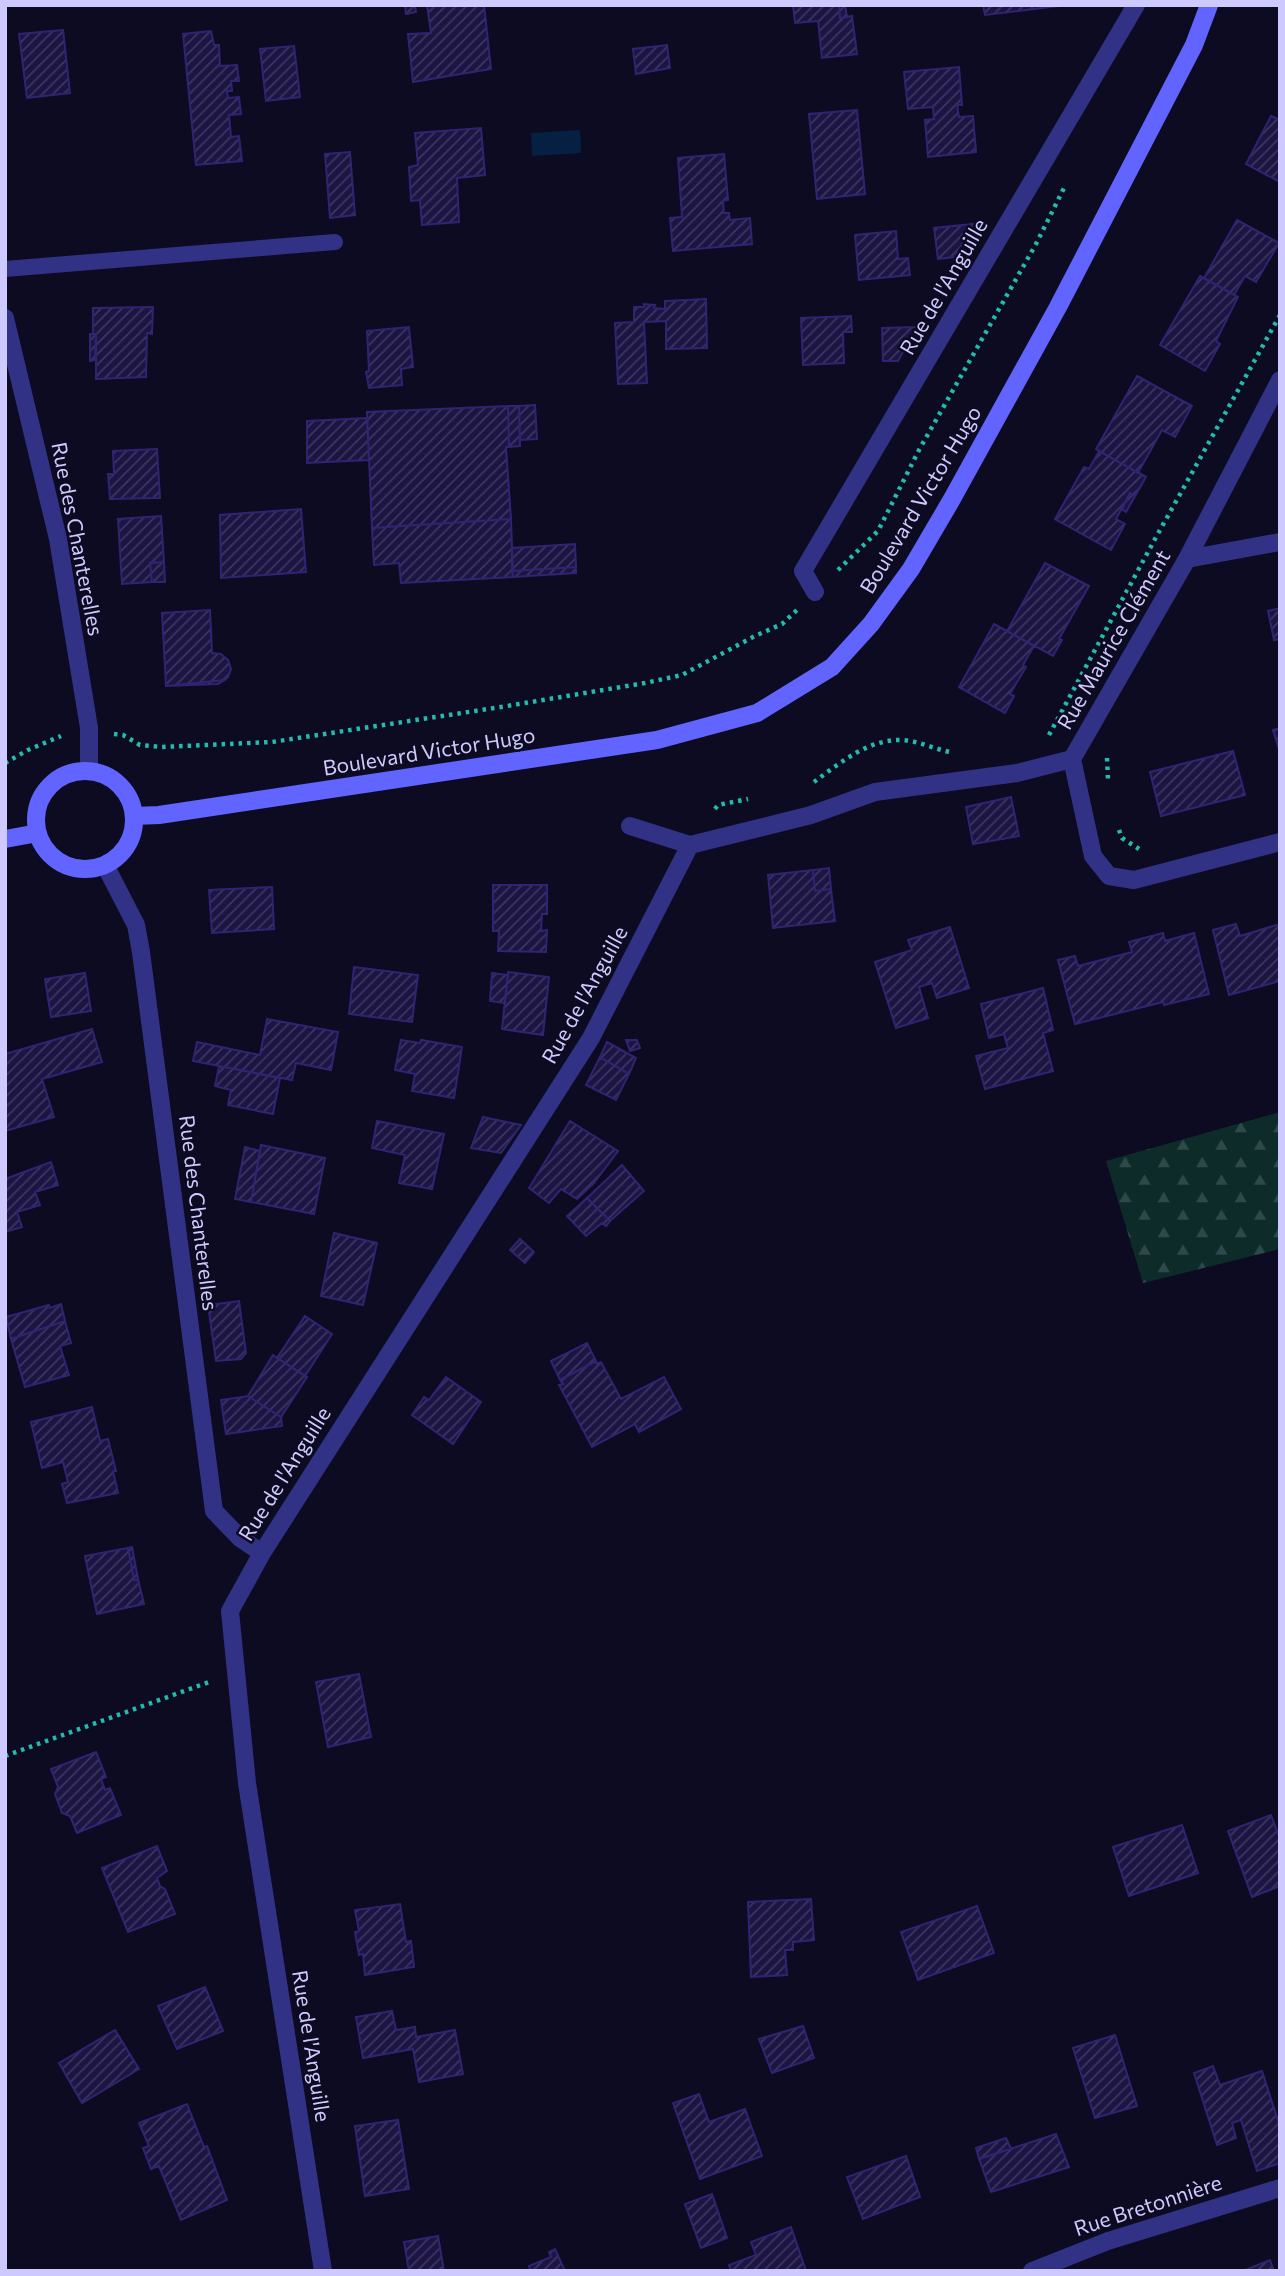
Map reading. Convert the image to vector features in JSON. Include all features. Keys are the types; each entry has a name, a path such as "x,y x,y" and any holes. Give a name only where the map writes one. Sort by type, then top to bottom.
{"main road":[{"name":"Boulevard Victor Hugo","path":"134,816 159,815 657,740 757,713 832,667 871,624 911,569 952,499 1065,295 1194,45 1209,5"},
{"path":"74,772 103,774 125,790 134,816 133,831 118,857 105,865 89,869 72,867 57,860 45,848 38,833 40,802 47,789 59,778 74,772"},
{"path":"5,839 38,833"}],"street":[{"name":"Rue de l'Anguille","path":"815,592 803,571 1136,5"},
{"name":"Rue des Chanterelles","path":"5,318 58,539 90,730 89,771"},
{"name":"Rue Maurice Clément","path":"690,845 811,815 875,792 1017,774 1072,759 1187,559 1280,380"},
{"path":"1187,559 1280,542"},
{"path":"1072,759 1093,856 1109,877 1134,880 1280,842"},
{"path":"630,826 690,845"},
{"name":"Rue de l'Anguille","path":"323,2271 247,1783 230,1611 262,1553 592,1038 690,845"},
{"name":"Rue des Chanterelles","path":"105,865 136,925 141,952 214,1511 240,1538 262,1553"},
{"name":"Rue Bretonnière","path":"1032,2271 1108,2241 1280,2188"}],"lane":[{"path":"5,269 335,242"}],"path":[{"path":"5,763 63,735 90,730 123,736 140,745 161,747 272,742 645,683 682,675 782,624 878,531 919,450 1036,244 1066,184"},
{"path":"1040,743 1049,736 1280,316"},
{"path":"804,785 814,782 845,759 888,741 919,743 958,754"},
{"path":"1110,791 1107,759 1113,747"},
{"path":"690,845 718,805 749,799"},
{"path":"1116,822 1122,838 1145,852"},
{"path":"5,1756 236,1673"}],"green space":[{"path":"1280,1112 1280,1249 1143,1283 1106,1161"}],"water":[{"path":"580,130 581,153 532,156 531,133"}],"building":[{"path":"405,5 415,5 416,12 406,14"},
{"path":"427,5 484,5 491,69 413,82 408,34 431,33"},
{"path":"793,5 839,5 840,18 852,16 857,54 822,58 818,21 795,23"},
{"path":"839,5 845,5 847,17 840,18"},
{"path":"983,5 1058,5 1058,6 985,15"},
{"path":"63,30 70,93 27,98 19,34"},
{"path":"211,31 214,45 219,45 220,66 237,65 239,81 231,81 232,91 227,91 228,98 239,97 241,114 229,115 231,137 239,136 242,161 196,165 183,34"},
{"path":"667,45 670,68 636,74 633,49"},
{"path":"294,46 300,97 266,101 260,49"},
{"path":"959,67 962,105 957,105 959,117 973,116 976,152 928,157 925,120 934,119 933,107 908,109 904,72"},
{"path":"857,110 865,194 817,199 809,114"},
{"path":"1271,116 1280,120 1280,182 1246,164"},
{"path":"481,128 485,175 457,178 459,222 422,225 420,200 411,201 409,167 418,165 415,133"},
{"path":"350,152 355,215 330,218 325,154"},
{"path":"724,154 728,200 723,201 724,213 729,213 730,220 750,218 752,244 673,251 670,218 682,217 678,158"},
{"path":"1237,220 1279,243 1256,282 1245,276 1234,295 1204,278"},
{"path":"973,224 955,257 938,259 934,228"},
{"path":"896,231 898,259 908,258 910,275 859,280 855,235"},
{"path":"1200,276 1238,297 1216,341 1220,344 1205,371 1160,345"},
{"path":"706,299 707,348 666,349 666,321 644,322 647,383 618,384 615,323 634,322 634,307 644,307 644,304 665,309 665,301"},
{"path":"153,307 152,334 147,333 146,377 96,379 93,308"},
{"path":"851,316 852,332 843,332 844,363 803,365 801,318"},
{"path":"409,327 413,367 401,369 402,385 369,388 366,372 369,371 367,331"},
{"path":"917,327 898,361 883,361 882,328"},
{"path":"90,334 96,334 95,360 90,361"},
{"path":"1137,376 1192,406 1175,437 1162,430 1138,473 1096,449"},
{"path":"535,405 537,439 520,440 519,406"},
{"path":"508,406 519,406 520,446 509,447"},
{"path":"508,406 509,447 506,447 511,519 372,528 367,412"},
{"path":"367,418 369,460 307,463 307,421"},
{"path":"157,449 160,498 110,499 108,474 114,474 113,451"},
{"path":"1099,451 1146,477 1135,496 1130,493 1116,519 1125,524 1111,550 1055,519 1084,467 1089,469"},
{"path":"1130,493 1135,496 1126,512 1122,509"},
{"path":"301,509 306,572 221,578 220,515"},
{"path":"161,516 164,562 150,563 152,582 122,584 118,519"},
{"path":"511,519 513,577 401,583 399,563 374,565 372,528"},
{"path":"575,544 576,567 512,571 512,548"},
{"path":"164,562 165,582 152,582 150,563"},
{"path":"1045,563 1089,586 1059,639 1062,640 1053,656 1007,631"},
{"path":"576,567 576,573 513,577 512,571"},
{"path":"1280,608 1280,639 1274,640 1268,611"},
{"path":"210,610 212,653 221,654 228,660 231,669 228,677 225,680 166,686 162,613"},
{"path":"994,624 1034,646 1023,665 1026,667 1010,694 1014,696 1005,713 959,687"},
{"path":"225,680 218,684 166,686"},
{"path":"1280,728 1280,753 1273,730"},
{"path":"1233,751 1245,795 1161,816 1150,772"},
{"path":"1011,797 1019,836 973,844 966,807"},
{"path":"829,868 831,889 815,891 813,870"},
{"path":"813,870 815,891 831,889 835,921 773,928 768,875"},
{"path":"493,885 547,885 547,914 542,914 541,931 547,930 546,952 498,951 499,931 493,931"},
{"path":"272,887 274,929 212,933 209,890"},
{"path":"1236,924 1240,936 1280,924 1280,981 1229,995 1213,930"},
{"path":"950,927 969,988 937,998 932,983 919,987 928,1018 896,1028 875,962 912,950 908,940"},
{"path":"1163,933 1165,941 1194,933 1209,994 1164,1005 1163,1002 1075,1024 1058,960 1075,956 1078,966 1132,952 1129,942"},
{"path":"354,967 418,975 412,1022 349,1014"},
{"path":"508,972 549,977 543,1035 502,1029"},
{"path":"85,973 91,1011 51,1017 45,979"},
{"path":"492,973 508,975 505,1003 490,1001"},
{"path":"1043,988 1053,1030 1043,1033 1053,1071 985,1089 976,1056 1008,1048 1004,1034 989,1038 981,1004"},
{"path":"267,1019 338,1032 331,1070 296,1063 292,1080 193,1061 197,1042 260,1055"},
{"path":"92,1029 102,1062 42,1079 54,1117 5,1131 5,1054"},
{"path":"401,1040 420,1043 421,1040 462,1047 454,1098 412,1091 415,1074 395,1070"},
{"path":"626,1040 637,1040 640,1048 630,1051"},
{"path":"607,1042 636,1058 629,1074 600,1057"},
{"path":"600,1057 629,1074 616,1100 586,1085"},
{"path":"219,1066 280,1078 273,1114 228,1105 231,1090 215,1086"},
{"path":"483,1117 521,1125 501,1153 471,1148"},
{"path":"377,1121 444,1134 432,1189 399,1183 405,1155 372,1148"},
{"path":"570,1121 618,1151 594,1183 577,1199 561,1189 549,1203 529,1188"},
{"path":"261,1145 325,1158 314,1214 251,1202"},
{"path":"245,1147 260,1151 251,1202 235,1199"},
{"path":"51,1162 58,1185 35,1192 40,1205 17,1212 22,1227 5,1232 5,1179"},
{"path":"622,1165 644,1191 610,1221 587,1198"},
{"path":"587,1198 610,1221 606,1226 602,1223 586,1236 567,1216"},
{"path":"334,1233 377,1243 363,1305 321,1296"},
{"path":"520,1239 534,1252 525,1263 510,1250"},
{"path":"239,1301 246,1353 241,1359 216,1361 208,1305"},
{"path":"61,1304 65,1321 11,1339 6,1317"},
{"path":"305,1316 332,1334 305,1376 277,1358"},
{"path":"65,1321 71,1343 60,1346 69,1375 25,1387 11,1339"},
{"path":"587,1343 596,1361 560,1380 551,1361"},
{"path":"273,1355 307,1377 281,1417 248,1396"},
{"path":"596,1361 597,1364 601,1362 621,1399 664,1377 681,1409 639,1432 635,1424 592,1447 559,1385 563,1384 560,1380"},
{"path":"446,1377 481,1402 453,1444 412,1415 424,1397 429,1400"},
{"path":"248,1396 281,1417 282,1426 226,1434 221,1400"},
{"path":"92,1407 100,1441 108,1439 118,1493 67,1503 62,1484 68,1482 63,1462 42,1468 31,1422"},
{"path":"132,1547 138,1579 134,1580 128,1548"},
{"path":"128,1548 134,1580 138,1579 144,1604 97,1614 85,1556"},
{"path":"359,1674 371,1737 328,1747 316,1682"},
{"path":"96,1752 106,1777 101,1779 105,1790 110,1788 121,1815 77,1833 70,1816 62,1813 55,1794 58,1787 51,1769"},
{"path":"1271,1815 1280,1839 1280,1886 1252,1897 1228,1831"},
{"path":"1182,1825 1198,1873 1129,1896 1113,1847"},
{"path":"157,1846 167,1871 157,1878 160,1886 165,1889 175,1914 128,1932 102,1868"},
{"path":"811,1899 814,1940 793,1942 793,1950 785,1950 787,1975 751,1977 748,1902"},
{"path":"400,1904 406,1942 411,1941 414,1967 365,1975 363,1954 359,1955 355,1932 359,1931 355,1910"},
{"path":"977,1906 994,1953 918,1980 901,1932"},
{"path":"205,1987 223,2031 177,2049 158,2006"},
{"path":"392,2011 396,2030 415,2027 416,2037 455,2030 463,2074 419,2082 413,2049 363,2058 356,2017"},
{"path":"803,2026 814,2058 772,2073 759,2039"},
{"path":"115,2030 139,2069 82,2103 59,2063"},
{"path":"1115,2035 1137,2106 1095,2118 1073,2048"},
{"path":"1213,2066 1220,2085 1262,2071 1280,2127 1280,2163 1257,2171 1241,2120 1232,2123 1236,2138 1217,2145 1194,2073"},
{"path":"699,2094 709,2122 745,2109 762,2156 700,2179 673,2103"},
{"path":"187,2104 204,2147 207,2146 227,2200 181,2220 159,2166 151,2169 143,2148 149,2146 139,2123"},
{"path":"398,2120 409,2189 365,2196 355,2126"},
{"path":"1056,2134 1069,2167 991,2192 979,2159"},
{"path":"1006,2138 1011,2149 979,2159 976,2148"},
{"path":"906,2156 920,2197 863,2219 847,2177"},
{"path":"712,2194 727,2238 701,2248 685,2204"},
{"path":"791,2227 806,2271 731,2271 729,2265 756,2255 751,2242"},
{"path":"438,2236 444,2271 409,2271 404,2242"},
{"path":"555,2249 565,2271 531,2271 529,2266 551,2257 549,2252"},
{"path":"1270,2260 1274,2271 1243,2271"}]}
